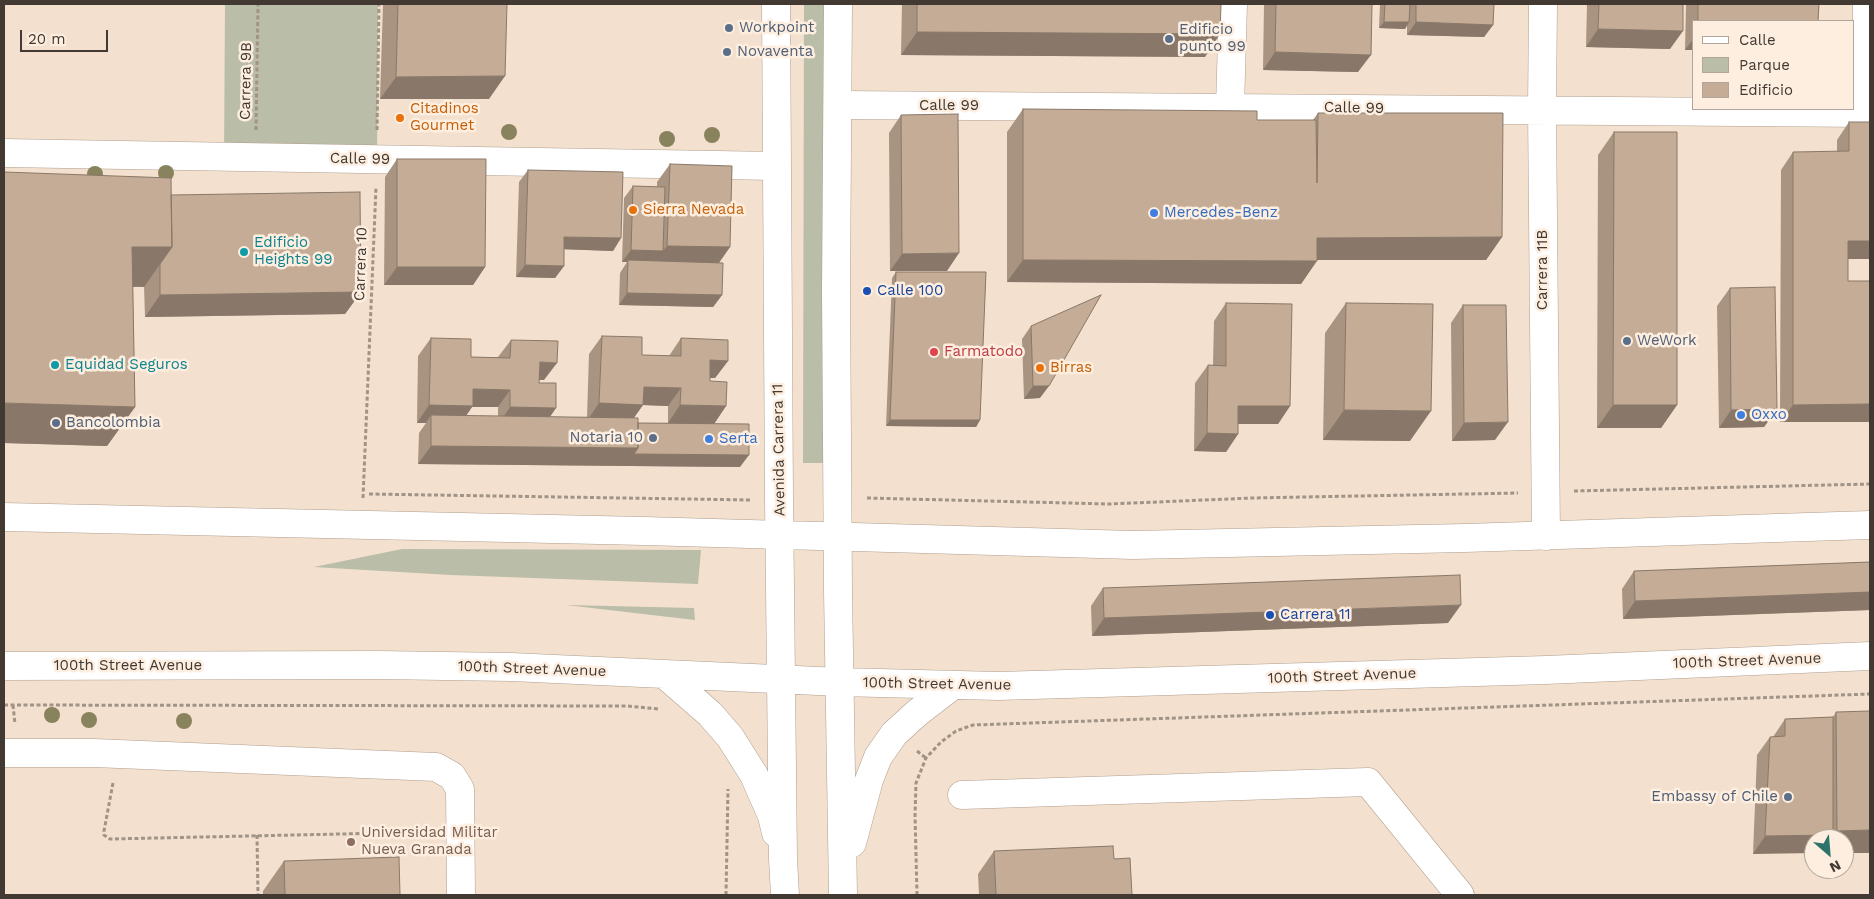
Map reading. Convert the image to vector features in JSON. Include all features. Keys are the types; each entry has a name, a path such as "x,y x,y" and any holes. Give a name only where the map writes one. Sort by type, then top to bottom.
{"main road":[{"name":"Avenida Carrera 11","path":"776,4 783,859 786,895"},
{"path":"838,4 839,104 836,291 843,889"},
{"path":"1230,107 1233,4"},
{"name":"Carrera 11B","path":"1543,4 1542,110 1546,536"},
{"path":"1868,4 1869,113"},
{"name":"Calle 99","path":"839,104 1869,113"},
{"name":"Calle 99","path":"4,153 776,166"},
{"path":"4,517 1133,545 1546,536 1870,525"},
{"name":"100th Street Avenue","path":"4,666 378,665 511,667 952,686 1111,684 1870,656"},
{"path":"664,674 710,714 735,744 754,775 772,816 783,859"},
{"path":"843,889 856,824 878,757 894,734 917,713 952,686"},
{"path":"4,753 94,753 436,767 452,776 460,790 461,895"},
{"path":"962,795 1368,782 1460,895"}],"path":[{"name":"Carrera 9B","path":"256,158 258,4"},
{"name":"Carrera 10","path":"362,526 377,159 379,4"},
{"path":"884,497 1109,504 1870,484"},
{"path":"363,494 738,500"},
{"path":"917,895 914,815 918,775 926,758 941,742 956,731 973,725 1870,694"},
{"path":"4,705 627,706"},
{"path":"13,705 15,728"},
{"path":"116,778 112,786 104,831 107,838 437,832"},
{"path":"726,895 728,785"},
{"path":"258,835 258,895"}],"green space":[{"path":"225,4 378,4 377,159 224,163"},
{"path":"804,4 830,4 829,463 803,463"},
{"path":"402,549 701,550 698,584 451,575 314,567"},
{"path":"566,605 694,608 695,620"}],"building":[{"path":"398,4 507,4 505,76 396,77"},
{"path":"917,4 1221,4 1220,34 917,32"},
{"path":"1276,4 1372,4 1371,55 1275,52"},
{"path":"1385,4 1410,4 1409,22 1384,22"},
{"path":"1416,4 1494,4 1493,25 1416,22"},
{"path":"1599,4 1683,4 1683,31 1598,29"},
{"path":"1698,4 1819,4 1818,20 1698,20"},
{"path":"1023,109 1257,111 1257,120 1316,120 1317,183 1318,113 1503,113 1502,237 1317,238 1317,261 1023,260"},
{"path":"958,114 959,253 902,254 901,115"},
{"path":"1849,122 1870,122 1870,241 1848,241 1848,281 1870,281 1870,404 1793,405 1793,152 1849,151"},
{"path":"1614,132 1677,132 1677,405 1613,405"},
{"path":"397,159 486,159 485,267 397,267"},
{"path":"670,164 732,166 730,247 667,246"},
{"path":"528,170 623,172 621,238 564,237 564,266 525,265"},
{"name":"Equidad Seguros","path":"4,172 171,178 172,247 132,247 135,407 4,403"},
{"path":"633,186 665,187 663,251 631,250"},
{"name":"Edificio Heights 99","path":"360,192 361,292 160,295 160,264 172,247 171,195"},
{"path":"628,260 723,263 722,295 627,293"},
{"name":"Farmatodo","path":"896,272 986,272 980,420 890,420"},
{"path":"1775,287 1777,409 1731,410 1730,288"},
{"name":"Birras","path":"1101,295 1049,386 1033,386 1031,326"},
{"path":"1226,303 1292,304 1290,406 1238,406 1238,434 1207,433 1208,365 1226,366"},
{"path":"1346,303 1433,304 1431,411 1344,410"},
{"path":"1463,305 1506,305 1508,422 1464,423"},
{"path":"602,336 642,337 642,355 681,356 681,338 728,340 728,361 710,360 710,381 727,382 726,406 680,405 681,388 644,387 643,405 599,403"},
{"path":"431,338 471,339 471,357 510,358 511,340 558,341 557,363 540,362 539,383 556,383 556,408 510,407 510,390 473,389 473,406 429,405"},
{"path":"431,415 638,418 638,448 431,446"},
{"path":"638,423 749,424 749,455 634,454 638,448"},
{"path":"1870,562 1870,592 1635,601 1634,571"},
{"path":"1460,575 1461,605 1104,618 1103,588"},
{"path":"1870,711 1870,830 1837,829 1836,712"},
{"name":"Embassy of Chile","path":"1833,717 1833,829 1804,829 1804,835 1765,836 1770,737 1785,736 1785,719"},
{"path":"1113,846 1114,859 1130,858 1132,895 996,895 994,851"},
{"path":"399,857 400,895 285,895 284,861"}],"place":[{"name":"Workpoint","path":"729,28"},
{"name":"Edificio punto 99","path":"1169,39"},
{"name":"Novaventa","path":"727,52"},
{"name":"Citadinos Gourmet","path":"400,118"},
{"name":"Sierra Nevada","path":"633,210"},
{"name":"Mercedes-Benz","path":"1154,213"},
{"name":"Edificio Heights 99","path":"244,252"},
{"name":"Calle 100","path":"867,291"},
{"name":"WeWork","path":"1627,341"},
{"name":"Farmatodo","path":"934,352"},
{"name":"Equidad Seguros","path":"55,365"},
{"name":"Birras","path":"1040,368"},
{"name":"Oxxo","path":"1741,415"},
{"name":"Bancolombia","path":"56,423"},
{"name":"Notaria 10","path":"653,438"},
{"name":"Serta","path":"709,439"},
{"name":"Carrera 11","path":"1270,615"},
{"name":"Embassy of Chile","path":"1788,797"},
{"name":"Universidad Militar Nueva Granada","path":"351,842"}]}
